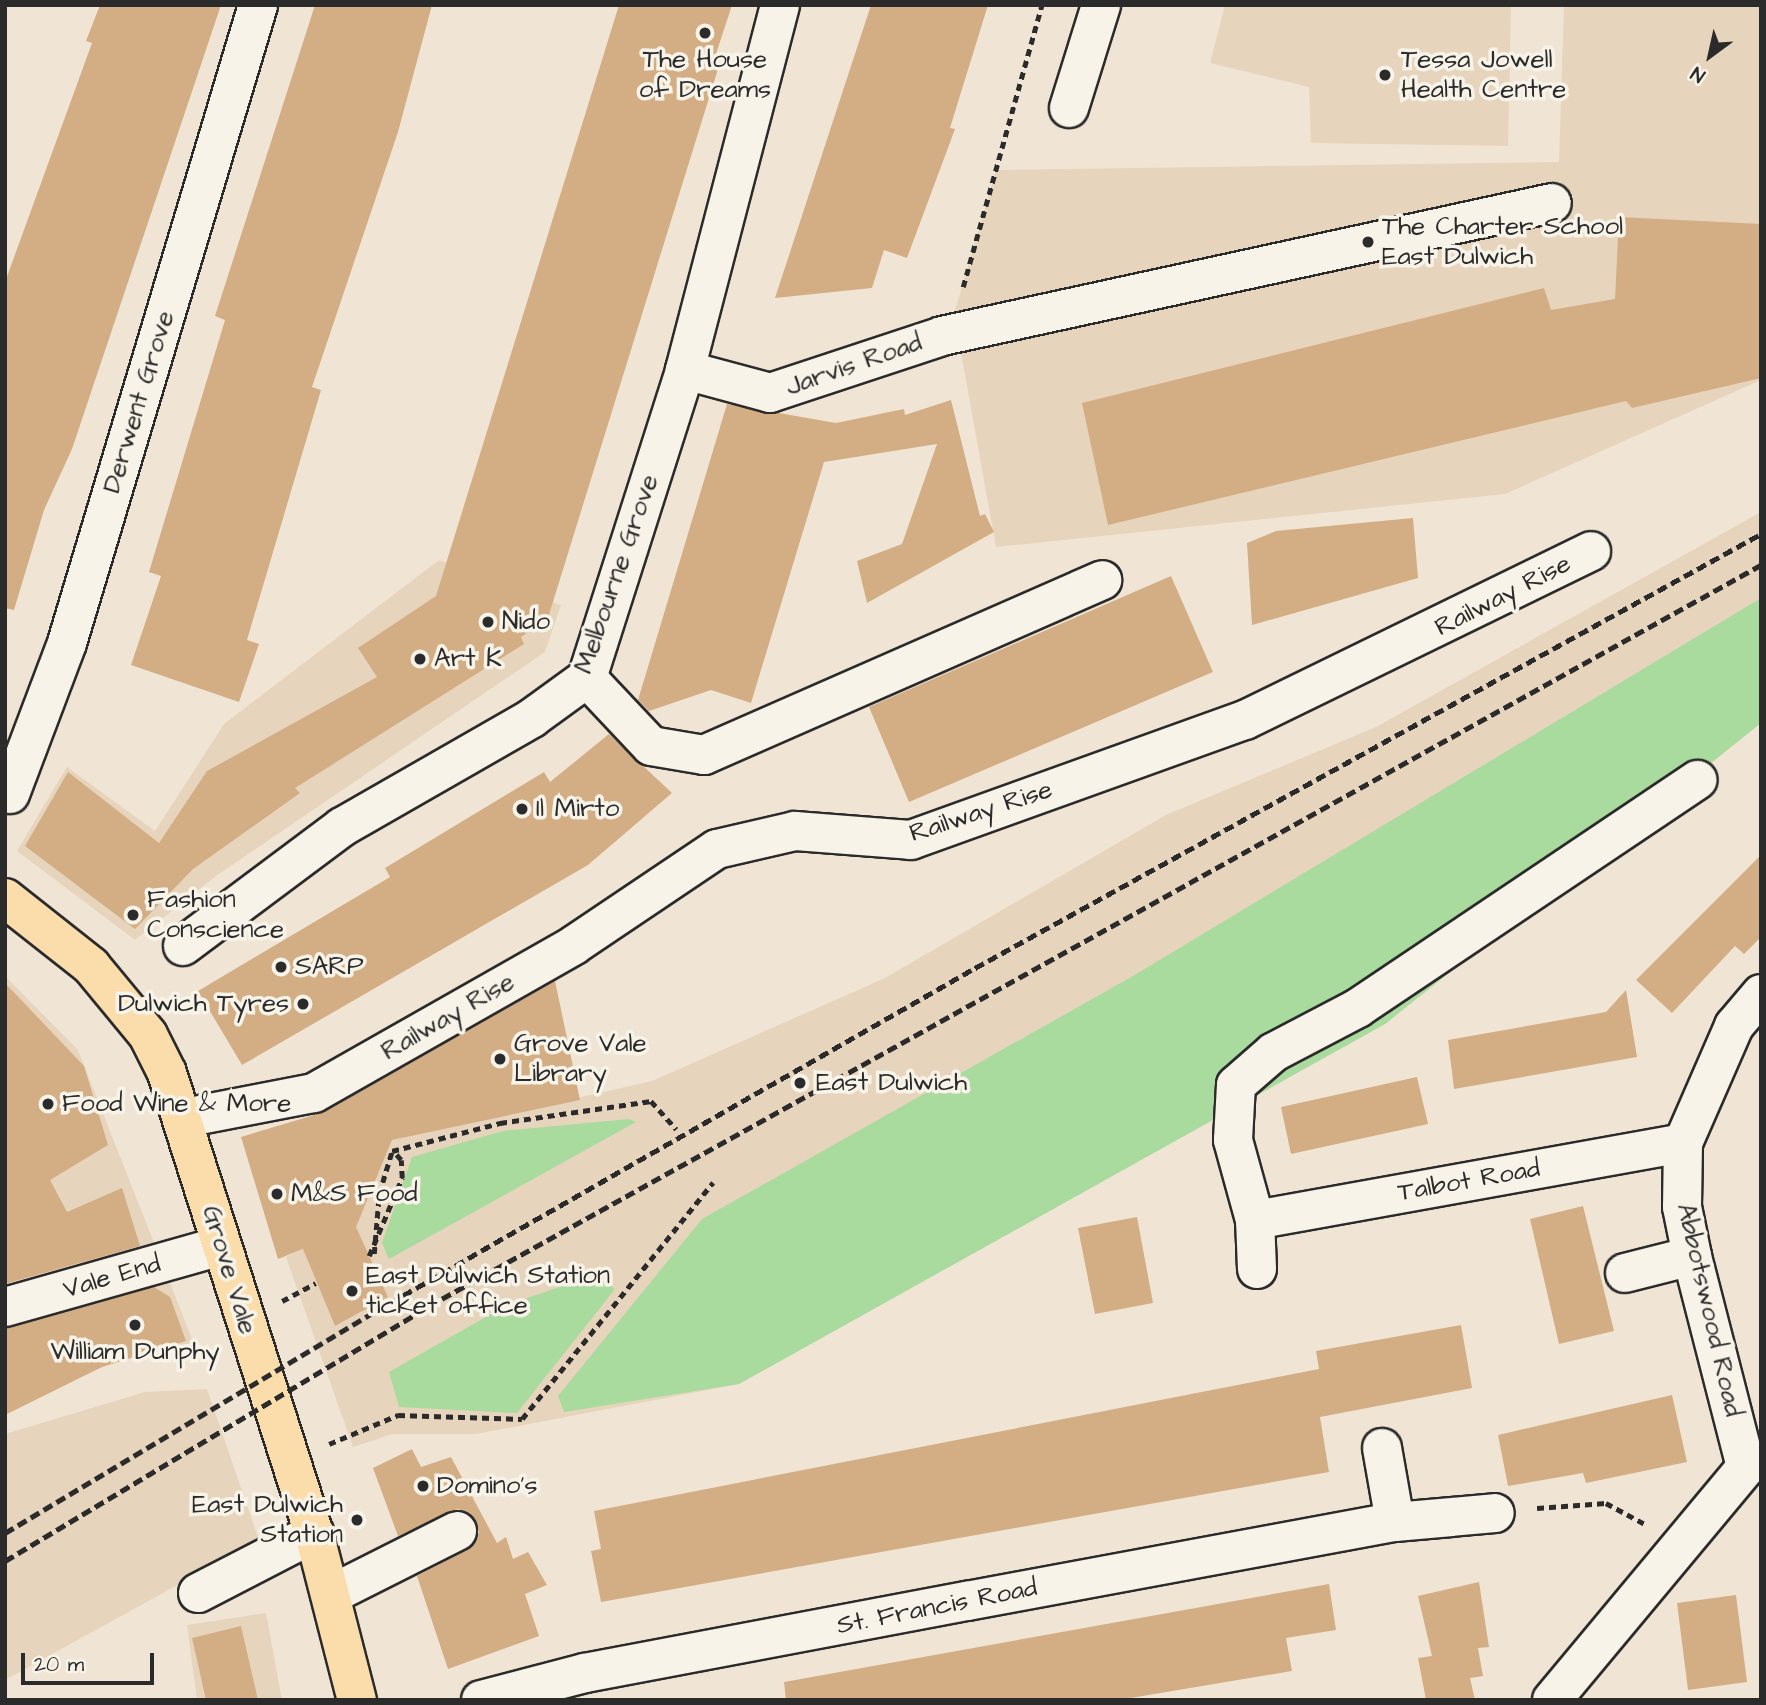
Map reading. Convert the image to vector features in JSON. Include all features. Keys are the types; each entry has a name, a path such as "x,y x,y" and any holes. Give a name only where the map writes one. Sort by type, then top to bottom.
{"main road":[{"name":"Grove Vale","path":"5,898 81,957 122,1000 154,1048 184,1118 220,1246 314,1533 332,1594 357,1700"}],"street":[{"name":"Derwent Grove","path":"10,794 67,643 258,5"},
{"name":"Melbourne Grove","path":"183,946 342,827 532,718 587,678 685,370 780,5"},
{"path":"1069,108 1101,5"},
{"name":"Jarvis Road","path":"685,370 770,393 945,335 1552,203"},
{"name":"Railway Rise","path":"184,1118 314,1093 574,945 716,849 795,831 911,840 1245,720 1591,551"},
{"path":"587,678 650,746 704,755 1102,580"},
{"path":"1257,1269 1255,1220 1233,1140 1236,1086 1274,1052 1358,1008 1697,780"},
{"name":"Abbotswood Road","path":"1552,1700 1683,1546 1753,1469 1692,1256 1682,1207 1683,1143 1734,1026 1761,994"},
{"name":"Talbot Road","path":"1255,1220 1683,1143"},
{"name":"Vale End","path":"5,1307 220,1246"},
{"path":"1625,1273 1692,1256"},
{"path":"1382,1448 1395,1522"},
{"name":"St. Francis Road","path":"481,1700 585,1674 1395,1522 1494,1513"},
{"path":"332,1594 457,1531"},
{"path":"198,1593 314,1533"}],"path":[{"path":"945,335 1042,5"},
{"path":"392,1151 500,1123 651,1101 676,1129"},
{"path":"392,1151 401,1160 402,1178 371,1255 379,1194 392,1151"},
{"path":"290,1461 398,1415 522,1419 713,1182"},
{"path":"1494,1513 1606,1503 1683,1546"}],"shaded area":[{"name":"Tessa Jowell Health Centre","path":"1225,5 1511,5 1508,146 1311,143 1309,87 1210,63"},
{"name":"The Charter School East Dulwich","path":"1564,5 1761,5 1761,380 1505,494 996,547 954,314 996,170 1559,162"},
{"path":"1761,512 1761,723 1385,1024 739,1384 476,1434 393,1434 353,1447 286,1257 356,1225 392,1140 652,1081 885,978 1166,815 1376,727"},
{"path":"439,560 561,605 545,652 216,876 135,940 17,851 67,767 155,831 224,724"},
{"path":"5,976 78,1050 194,1344 130,1358 91,1276 5,1131"},
{"path":"207,1389 259,1540 5,1680 5,1434 145,1392"},
{"path":"266,1613 282,1700 197,1700 187,1625"}],"green space":[{"path":"1761,598 1761,723 1385,1024 739,1384 564,1412 558,1396 702,1219 1133,976"},
{"path":"629,1119 636,1122 389,1259 382,1243 412,1157 503,1131"},
{"path":"594,1275 615,1289 517,1413 399,1407 389,1372 507,1305"}],"building":[{"path":"100,5 221,5 72,449 44,510 14,610 5,608 5,282 92,43 86,41"},
{"path":"315,5 432,5 398,132 312,387 321,390 247,640 259,644 239,702 131,665 161,576 149,572 225,320 215,316"},
{"path":"619,5 732,5 716,54 722,56 548,618 521,637 524,644 295,788 300,793 193,869 135,929 25,846 68,772 159,843 207,771 377,677 358,648 436,596"},
{"path":"871,5 988,5 950,128 955,129 907,258 884,250 872,288 775,298"},
{"name":"The Charter School East Dulwich","path":"1619,217 1761,224 1761,378 1632,408 1626,401 1108,525 1082,403 1544,288 1551,310 1615,299"},
{"path":"951,400 980,516 985,514 994,532 867,603 857,561 902,544 937,444 824,462 751,703 711,690 649,711 638,700 727,404 836,423 904,409 905,415"},
{"path":"1413,518 1418,578 1252,625 1247,543 1276,531"},
{"path":"1171,576 1213,672 909,802 869,707"},
{"path":"609,734 672,793 588,865 242,1065 198,991 390,877 385,868 544,772 550,782"},
{"path":"1761,855 1761,937 1744,954 1735,946 1672,1013 1636,980"},
{"path":"555,981 580,1100 392,1140 356,1227 388,1297 335,1326 303,1249 278,1259 241,1137 324,1112"},
{"path":"5,983 84,1066 108,1145 50,1180 67,1212 122,1188 140,1246 5,1284"},
{"path":"1626,990 1637,1057 1454,1089 1448,1040 1606,1012"},
{"path":"1417,1077 1428,1124 1291,1154 1281,1107"},
{"path":"1583,1206 1614,1331 1559,1344 1530,1219"},
{"path":"1137,1217 1153,1303 1095,1314 1078,1228"},
{"path":"154,1287 170,1297 186,1341 102,1367 5,1415 5,1328"},
{"path":"1461,1325 1472,1388 1320,1417 1329,1472 601,1602 591,1551 601,1549 594,1511 1319,1369 1316,1351"},
{"path":"1672,1395 1687,1462 1586,1483 1583,1473 1508,1486 1498,1435"},
{"path":"412,1449 421,1467 451,1457 497,1543 506,1537 513,1559 528,1552 547,1585 525,1594 539,1636 448,1669 417,1576 467,1550 479,1532 470,1513 458,1509 398,1536 373,1468"},
{"path":"1479,1582 1489,1647 1478,1648 1483,1676 1470,1678 1475,1700 1426,1700 1418,1658 1432,1656 1418,1596"},
{"path":"1329,1584 1336,1630 1286,1638 1292,1671 1119,1700 786,1700 784,1682"},
{"path":"1736,1595 1747,1682 1688,1690 1677,1603"},
{"path":"241,1626 258,1700 206,1700 192,1638"}],"railway":[{"path":"5,1533 390,1303 975,968 1761,534"},
{"path":"5,1561 429,1306 1761,565"}],"place":[{"name":"The House of Dreams","path":"705,33"},
{"name":"Tessa Jowell Health Centre","path":"1385,75"},
{"name":"The Charter School East Dulwich","path":"1368,242"},
{"name":"Nido","path":"488,622"},
{"name":"Art K","path":"420,659"},
{"name":"Il Mirto","path":"522,809"},
{"name":"Fashion Conscience","path":"133,915"},
{"name":"SARP","path":"281,967"},
{"name":"Dulwich Tyres","path":"303,1004"},
{"name":"Grove Vale Library","path":"500,1059"},
{"name":"East Dulwich","path":"800,1083"},
{"name":"Food Wine & More","path":"48,1104"},
{"name":"M&S Food","path":"277,1194"},
{"name":"East Dulwich Station ticket office","path":"352,1291"},
{"name":"William Dunphy","path":"135,1325"},
{"name":"Domino's","path":"423,1486"},
{"name":"East Dulwich Station","path":"357,1520"}]}
